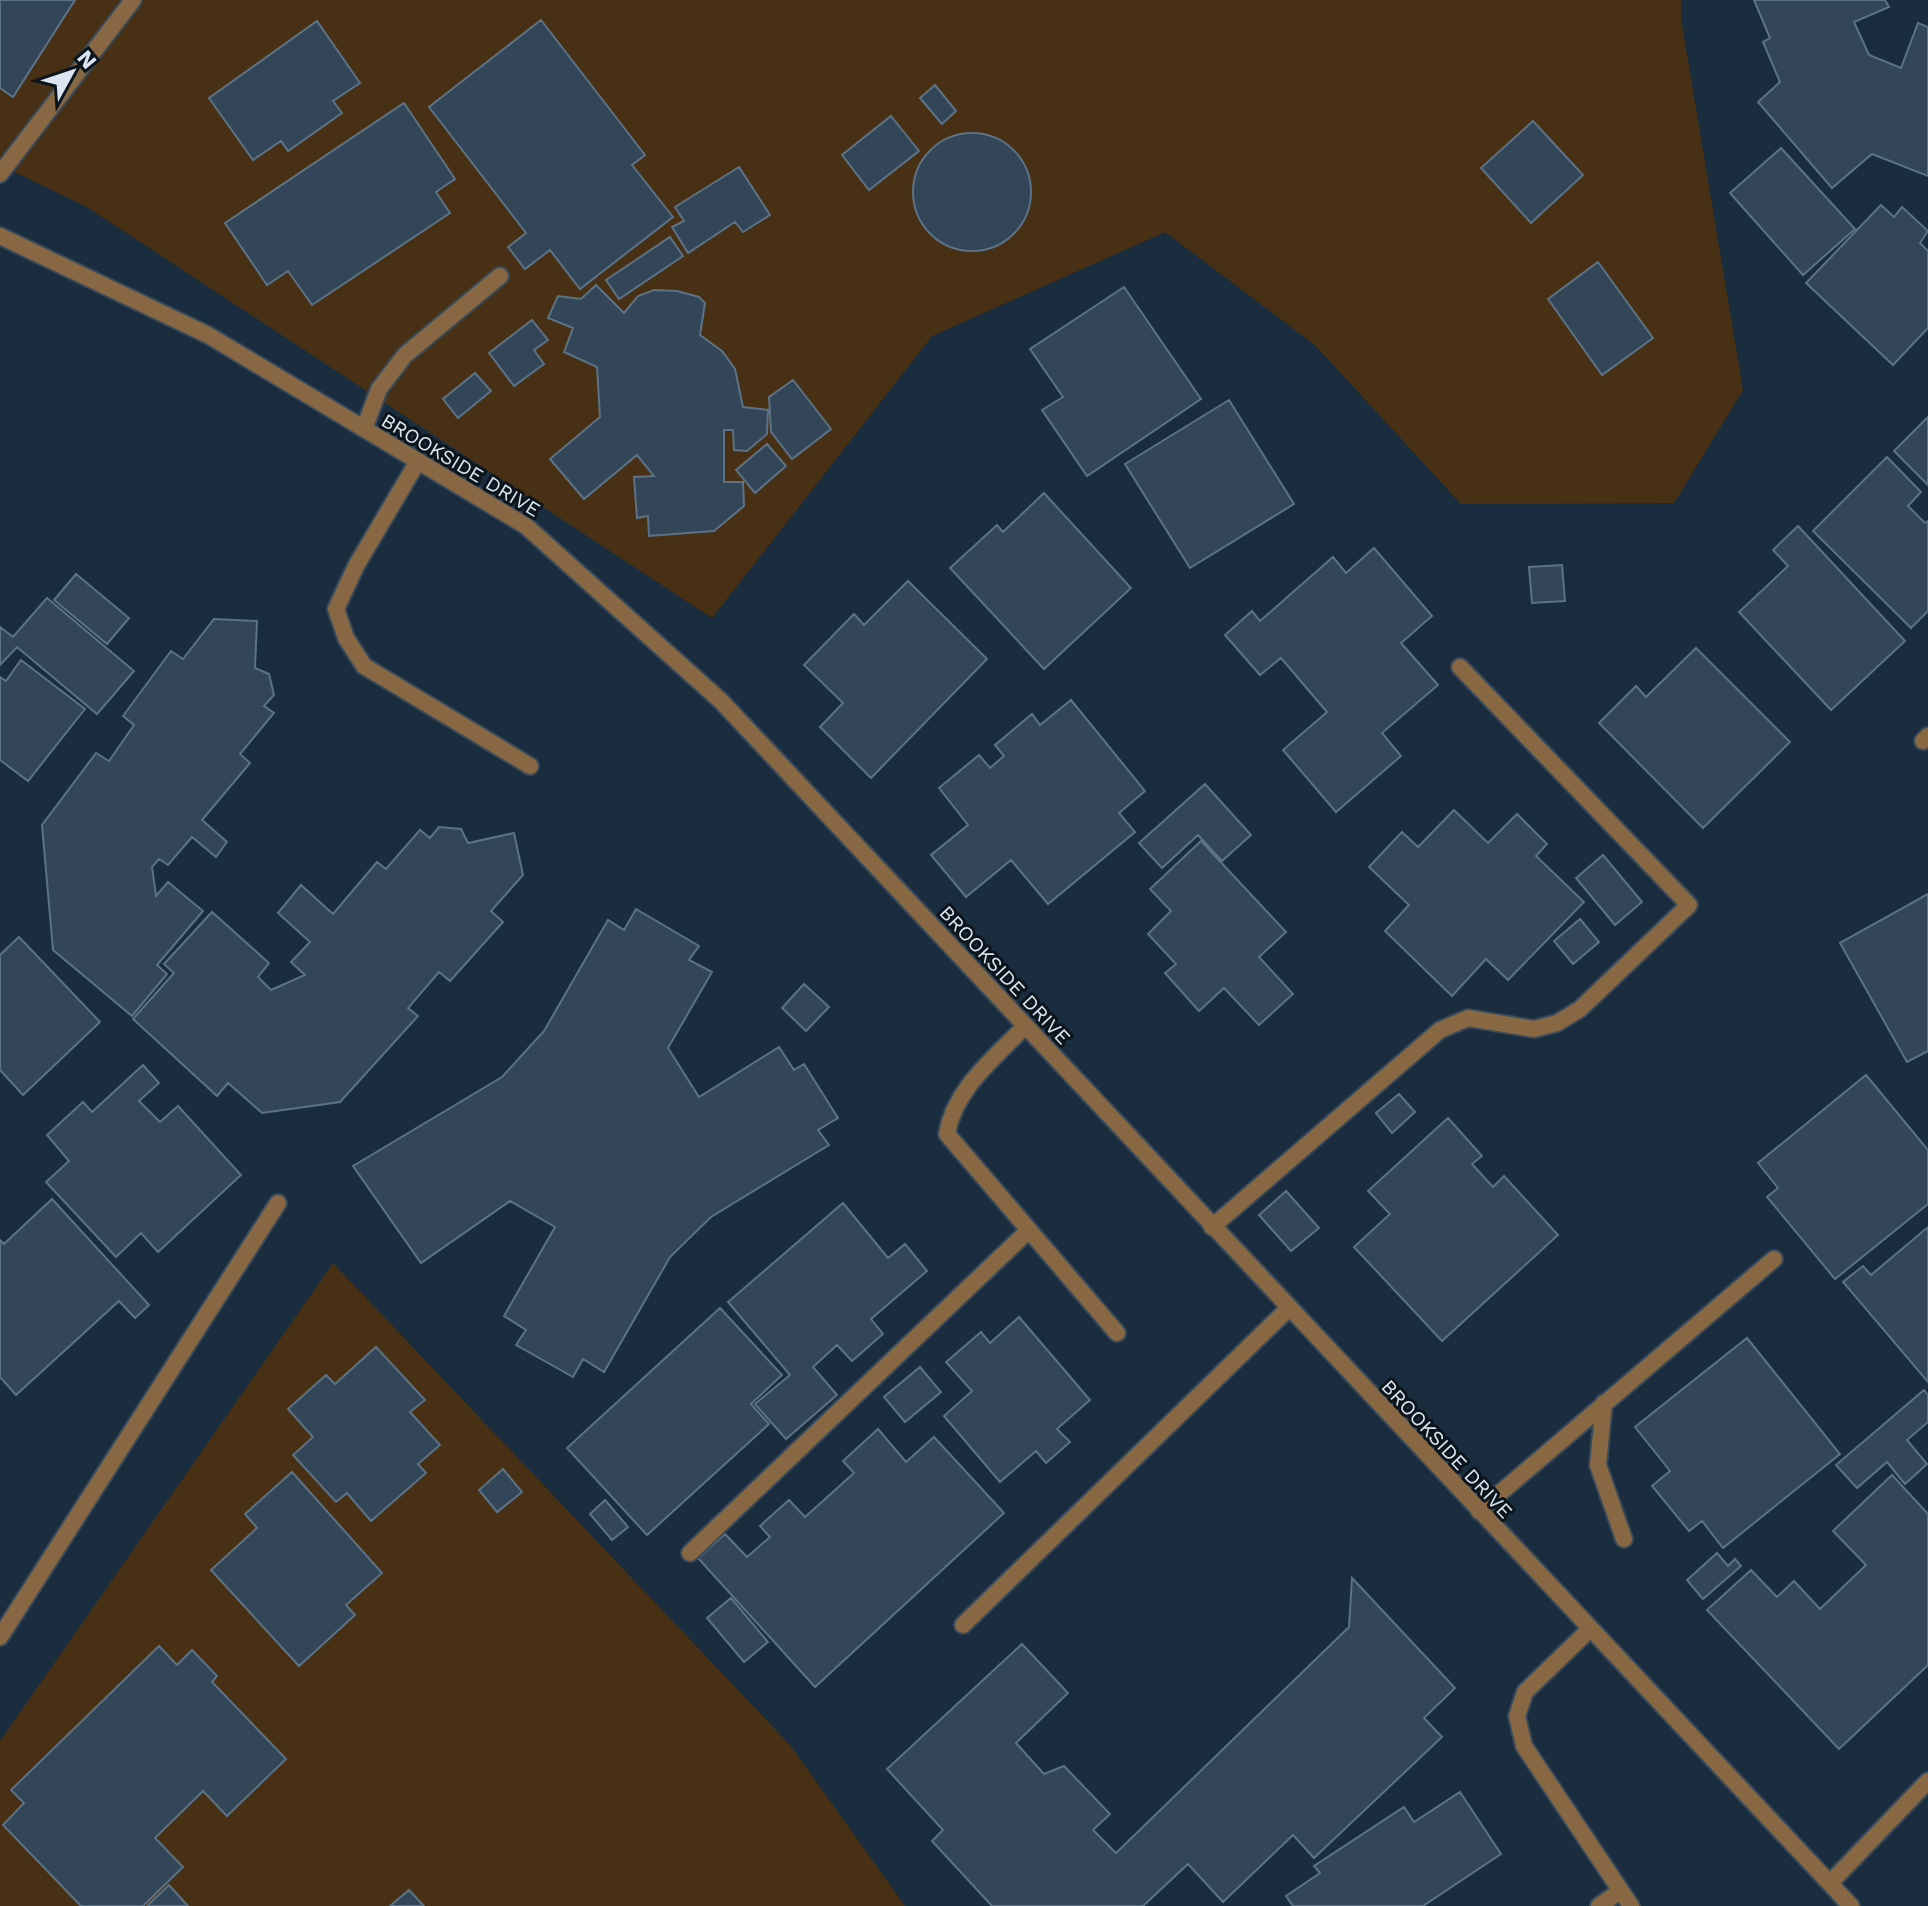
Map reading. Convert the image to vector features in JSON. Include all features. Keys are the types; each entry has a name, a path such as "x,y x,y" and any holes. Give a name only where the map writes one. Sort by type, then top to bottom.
{"street":[{"path":"0,174 133,0"},
{"name":"BROOKSIDE DRIVE","path":"0,236 208,335 526,526 721,701 1851,1906"},
{"path":"364,429 379,389 405,355 500,276"},
{"path":"418,461 356,566 336,609 346,638 364,666 530,766"},
{"path":"1212,1227 1440,1030 1468,1018 1534,1029 1557,1023 1580,1009 1689,905 1460,667"},
{"path":"1025,1026 963,1093 951,1113 947,1134 1117,1333"},
{"path":"0,1637 278,1203"},
{"path":"690,1553 1029,1230"},
{"path":"1479,1511 1774,1259"},
{"path":"963,1625 1289,1308"},
{"path":"1604,1403 1598,1465 1624,1539"},
{"path":"1590,1629 1525,1692 1517,1716 1524,1746 1631,1906"},
{"path":"1830,1883 1928,1781"},
{"path":"1599,1906 1620,1891"}],"shaded area":[{"path":"0,0 1681,0 1681,19 1743,390 1674,503 1461,504 1315,345 1165,232 932,336 712,618 87,207 0,165"},
{"path":"333,1263 790,1745 905,1906 0,1906 0,1741"}],"building":[{"path":"0,0 75,0 13,97 0,88"},
{"path":"1754,0 1885,0 1889,7 1854,22 1869,55 1901,68 1918,23 1928,27 1928,176 1872,154 1832,188 1758,102 1780,82 1763,42 1770,38"},
{"path":"541,20 645,155 632,165 673,217 580,289 550,250 525,269 508,247 526,233 429,107"},
{"path":"317,21 360,83 333,101 342,113 288,151 281,141 253,160 209,98"},
{"path":"935,85 956,111 942,124 920,98"},
{"path":"404,103 455,179 436,192 450,213 312,305 288,271 267,285 225,223"},
{"path":"891,116 919,151 869,190 842,155"},
{"path":"1533,121 1583,175 1531,223 1481,168"},
{"path":"972,133 1005,143 1021,159 1031,192 1021,225 1005,241 972,251 939,241 923,225 913,192 923,159 939,143"},
{"path":"1781,148 1855,229 1803,275 1730,193"},
{"path":"739,167 770,215 743,232 735,222 688,253 672,227 684,221 675,207"},
{"path":"1881,205 1894,217 1902,207 1928,231 1920,243 1928,251 1928,328 1893,365 1806,283"},
{"path":"670,237 683,256 619,299 606,280"},
{"path":"1598,262 1653,338 1602,375 1548,299"},
{"path":"596,285 624,313 638,296 654,290 677,291 699,297 705,303 700,335 722,351 735,369 743,407 768,410 767,434 747,451 734,450 733,430 724,430 724,482 743,482 744,506 714,531 649,536 648,516 637,518 634,477 654,476 637,455 584,499 550,459 600,417 597,367 564,352 573,328 548,318 558,296 581,299"},
{"path":"1124,287 1201,399 1087,476 1042,410 1063,397 1030,349"},
{"path":"532,320 548,340 534,350 544,364 514,386 489,353"},
{"path":"475,373 491,391 458,418 443,399"},
{"path":"793,380 831,429 792,459 771,432 769,397"},
{"path":"1229,400 1294,504 1190,568 1125,464"},
{"path":"1928,417 1928,485 1894,451"},
{"path":"767,444 786,466 755,493 736,470"},
{"path":"1887,457 1921,492 1908,506 1925,523 1928,521 1928,611 1911,628 1813,531"},
{"path":"1044,493 1131,588 1044,669 950,568 997,525 1003,532"},
{"path":"1798,526 1905,641 1831,710 1739,612 1788,566 1773,550"},
{"path":"1374,548 1432,616 1401,643 1438,685 1382,733 1401,756 1336,812 1283,750 1327,712 1281,658 1260,675 1225,635 1252,611 1260,621 1333,557 1346,573"},
{"path":"1562,565 1565,601 1532,603 1529,567"},
{"path":"76,574 129,618 107,644 54,600"},
{"path":"908,581 987,659 871,778 820,727 843,703 804,665 854,614 864,625"},
{"path":"47,598 134,671 97,714 17,647 0,665 0,627 13,637"},
{"path":"214,619 257,621 255,668 269,674 274,695 264,706 274,713 240,754 250,763 202,820 227,842 216,857 192,837 168,865 159,859 152,867 156,896 168,882 203,911 157,965 167,974 132,1016 53,950 42,825 96,753 109,761 134,725 123,716 171,651 183,659"},
{"path":"1696,648 1790,742 1703,828 1599,723 1636,686 1646,697"},
{"path":"21,660 85,709 28,781 0,760 0,677 6,681"},
{"path":"1071,700 1145,791 1119,813 1135,832 1048,904 1011,860 966,897 931,855 968,825 939,788 979,755 990,768 1004,756 995,745 1032,714 1040,725"},
{"path":"1205,784 1251,835 1222,861 1198,835 1162,868 1139,843"},
{"path":"1454,810 1488,843 1517,814 1547,844 1536,856 1584,902 1508,980 1486,959 1452,996 1385,931 1409,905 1369,867 1402,832 1418,847"},
{"path":"439,827 461,829 468,843 514,833 523,875 491,911 503,922 450,981 439,972 408,1008 418,1016 340,1102 262,1113 228,1083 217,1096 133,1019 174,973 164,964 212,912 269,963 258,977 271,990 305,975 291,962 310,942 278,913 301,885 333,914 377,862 386,869 420,830 430,838"},
{"path":"1201,841 1286,932 1259,957 1293,994 1259,1025 1224,988 1199,1011 1165,973 1176,964 1148,934 1171,911 1150,889"},
{"path":"1603,855 1642,902 1615,925 1576,878"},
{"path":"1928,894 1928,1051 1907,1062 1840,943"},
{"path":"636,909 699,946 689,960 712,972 668,1048 699,1097 779,1047 794,1070 804,1064 838,1118 818,1130 829,1145 711,1217 670,1257 604,1372 583,1359 573,1377 516,1345 526,1330 504,1316 555,1227 510,1201 421,1263 353,1166 502,1077 544,1031 608,920 624,930"},
{"path":"1580,919 1599,942 1573,964 1554,941"},
{"path":"19,937 100,1022 23,1095 0,1070 0,955"},
{"path":"804,984 829,1007 806,1031 782,1008"},
{"path":"143,1065 159,1083 139,1101 160,1122 178,1106 241,1175 158,1252 141,1233 116,1257 46,1182 69,1161 47,1135 83,1102 92,1112"},
{"path":"1866,1075 1928,1150 1928,1204 1835,1279 1767,1197 1778,1188 1758,1163"},
{"path":"1399,1094 1415,1112 1392,1133 1376,1113"},
{"path":"1448,1118 1482,1156 1472,1164 1493,1187 1504,1176 1558,1235 1442,1341 1354,1247 1390,1214 1368,1191"},
{"path":"1286,1191 1319,1228 1291,1251 1259,1215"},
{"path":"52,1199 149,1305 135,1318 119,1301 16,1395 0,1377 0,1240 4,1244"},
{"path":"843,1203 888,1258 905,1244 927,1271 871,1319 883,1334 852,1361 837,1345 813,1367 837,1395 786,1439 755,1404 790,1375 728,1302"},
{"path":"1928,1227 1928,1382 1843,1282 1863,1266 1871,1275"},
{"path":"720,1308 782,1375 751,1404 769,1424 647,1535 567,1448"},
{"path":"1019,1317 1090,1400 1057,1429 1070,1442 1046,1463 1036,1451 1000,1482 944,1416 972,1391 946,1362 981,1332 990,1343"},
{"path":"1747,1338 1840,1454 1723,1548 1702,1521 1689,1531 1652,1486 1670,1471 1635,1427"},
{"path":"376,1347 425,1400 410,1412 440,1445 418,1464 426,1473 371,1521 347,1493 336,1502 293,1455 313,1437 288,1409 326,1375 335,1384"},
{"path":"920,1367 941,1392 905,1422 884,1397"},
{"path":"1924,1390 1928,1395 1928,1422 1907,1440 1927,1464 1905,1484 1887,1462 1857,1488 1836,1465"},
{"path":"878,1429 906,1462 934,1437 1004,1513 815,1687 698,1558 725,1534 747,1557 770,1537 760,1526 789,1500 805,1517 854,1473 843,1461"},
{"path":"503,1469 522,1492 497,1512 479,1490"},
{"path":"292,1472 382,1573 346,1605 355,1615 299,1666 211,1570 257,1528 245,1514"},
{"path":"1892,1475 1928,1514 1928,1665 1839,1749 1707,1610 1751,1570 1777,1597 1794,1581 1820,1609 1866,1565 1833,1531"},
{"path":"605,1500 628,1527 612,1540 590,1514"},
{"path":"1717,1553 1728,1566 1735,1559 1741,1566 1703,1599 1687,1580"},
{"path":"1352,1578 1455,1688 1424,1718 1442,1737 1314,1858 1293,1835 1223,1902 1188,1864 1143,1906 992,1906 932,1841 943,1830 887,1769 1022,1644 1068,1693 1016,1743 1044,1774 1064,1766 1110,1814 1093,1830 1116,1853 1349,1627"},
{"path":"731,1598 768,1642 744,1662 707,1618"},
{"path":"159,1646 177,1665 192,1650 217,1676 212,1682 286,1759 227,1816 203,1791 155,1838 183,1867 143,1906 81,1906 3,1825 24,1803 11,1790"},
{"path":"1460,1792 1501,1854 1423,1906 1293,1906 1286,1896 1320,1873 1314,1866 1404,1807 1414,1822"},
{"path":"169,1885 188,1906 147,1906"},
{"path":"409,1890 424,1906 390,1906"}]}
